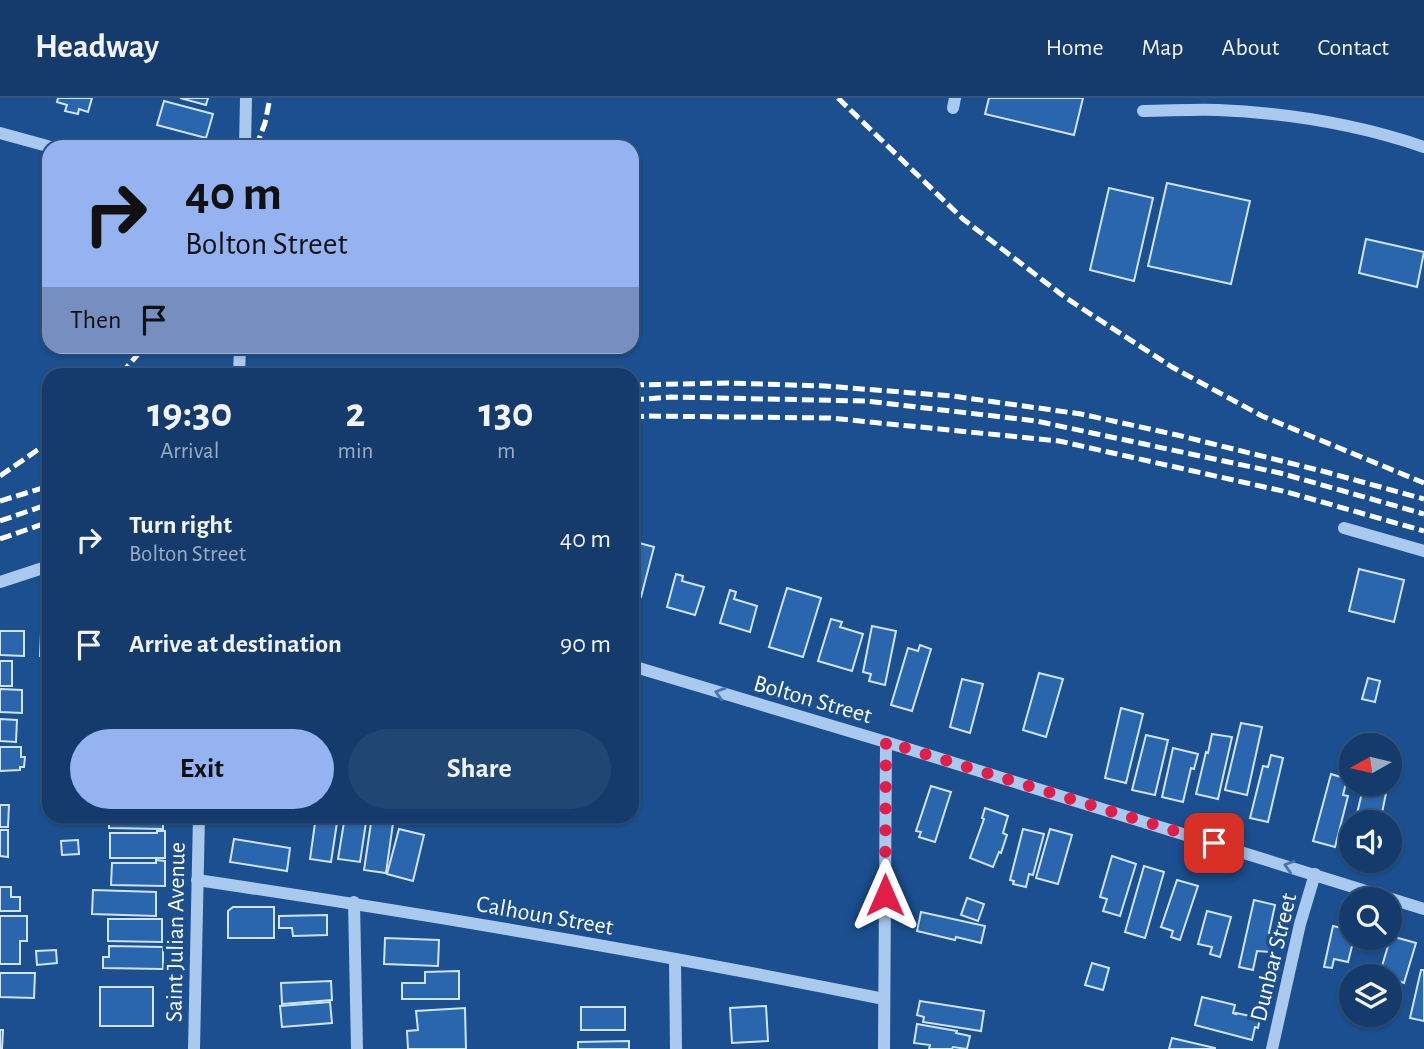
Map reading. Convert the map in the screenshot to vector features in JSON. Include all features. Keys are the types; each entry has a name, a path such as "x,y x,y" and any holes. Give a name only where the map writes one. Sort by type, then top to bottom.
{"street":[{"path":"245,140 246,98"},
{"path":"1143,111 1216,110 1289,115 1341,123 1424,147"},
{"path":"0,133 42,145"},
{"path":"1344,528 1424,551"},
{"path":"0,582 42,568"},
{"name":"Bolton Street","path":"639,668 1424,909"},
{"path":"884,1049 886,742"},
{"name":"Saint Julian Avenue","path":"194,1049 199,823"},
{"name":"Dunbar Street","path":"1272,1049 1300,924 1315,874"},
{"name":"Calhoun Street","path":"197,880 354,902 675,958 884,999"},
{"path":"354,902 357,1049"},
{"path":"675,958 676,1049"}],"building":[{"path":"58,98 92,98 88,112 79,109 78,114 65,111 67,105 57,102"},
{"path":"180,98 208,98 206,105"},
{"path":"989,98 1083,98 1074,135 985,114"},
{"path":"164,101 213,114 206,138 157,125"},
{"path":"1167,183 1250,201 1231,284 1148,266"},
{"path":"1109,188 1153,198 1134,281 1090,270"},
{"path":"1366,239 1424,252 1417,287 1359,273"},
{"path":"639,543 654,547 641,597 639,596"},
{"path":"1359,569 1404,580 1394,622 1349,611"},
{"path":"676,574 683,576 682,581 704,587 695,615 667,607"},
{"path":"787,588 821,598 803,657 769,647"},
{"path":"730,590 736,592 734,599 757,606 750,632 720,623"},
{"path":"831,619 842,622 840,627 863,634 852,671 818,661"},
{"path":"872,626 896,631 885,685 869,681 871,674 863,672"},
{"path":"0,631 24,631 24,656 0,655"},
{"path":"41,632 42,632 42,656"},
{"path":"920,645 931,649 912,711 891,705 908,648 918,651"},
{"path":"0,661 12,661 12,686 0,686"},
{"path":"1039,673 1063,679 1046,737 1023,730"},
{"path":"1368,678 1380,681 1375,702 1362,699"},
{"path":"962,679 983,684 970,733 950,727"},
{"path":"0,689 22,690 22,713 0,712"},
{"path":"1121,708 1143,714 1126,783 1105,778"},
{"path":"0,719 17,720 16,742 0,741"},
{"path":"1241,723 1262,727 1247,795 1225,790"},
{"path":"1212,734 1232,737 1218,799 1196,794"},
{"path":"1146,735 1168,740 1155,795 1132,790"},
{"path":"0,747 21,747 21,757 25,757 24,767 20,767 20,770 0,771"},
{"path":"1173,748 1198,754 1194,769 1191,768 1183,802 1162,797"},
{"path":"1271,755 1283,758 1268,822 1250,818 1263,766 1268,767"},
{"path":"1331,774 1339,776 1339,796 1348,796 1344,810 1339,810 1339,831 1335,847 1313,841"},
{"path":"931,786 951,792 935,842 919,837 921,832 916,831"},
{"path":"1361,796 1385,796 1383,810 1358,810"},
{"path":"0,805 9,805 8,827 0,827"},
{"path":"985,808 1008,816 1003,833 1007,835 993,867 970,858 984,819"},
{"path":"109,823 163,823 163,829 109,828"},
{"path":"315,823 337,823 331,862 310,859"},
{"path":"344,823 366,823 360,862 338,859"},
{"path":"371,823 393,823 386,873 364,870"},
{"path":"399,829 424,835 413,881 387,874"},
{"path":"1023,829 1044,834 1033,875 1029,874 1026,887 1013,884 1014,881 1010,880"},
{"path":"1050,829 1072,835 1058,884 1036,878"},
{"path":"0,830 8,830 8,857 0,856"},
{"path":"165,831 165,858 110,858 110,833"},
{"path":"234,839 290,848 287,871 230,862"},
{"path":"78,840 79,854 62,855 61,841"},
{"path":"1112,856 1136,864 1120,916 1103,911 1107,899 1100,897"},
{"path":"156,860 165,861 165,886 111,885 112,863 156,863"},
{"path":"1144,866 1164,872 1145,938 1125,932"},
{"path":"1177,880 1198,886 1180,940 1171,937 1173,931 1161,927"},
{"path":"0,887 11,887 11,897 20,897 20,911 0,911"},
{"path":"93,890 156,892 156,916 92,914"},
{"path":"967,898 984,904 978,921 961,915"},
{"path":"1254,900 1275,905 1269,933 1274,935 1270,952 1257,951 1253,970 1239,967"},
{"path":"233,907 274,907 274,938 228,938 228,911"},
{"path":"1207,911 1231,917 1220,957 1210,954 1212,947 1198,944"},
{"path":"921,912 985,926 981,943 917,931"},
{"path":"327,915 327,935 293,936 292,928 279,928 279,916"},
{"path":"0,916 27,916 27,941 20,941 20,964 0,964"},
{"path":"108,919 162,919 162,942 108,941"},
{"path":"1333,926 1339,927 1339,950 1351,950 1348,962 1334,959 1332,968 1324,967"},
{"path":"385,938 439,940 438,966 384,964"},
{"path":"1402,939 1416,943 1404,983 1402,964 1383,964 1387,950 1402,950"},
{"path":"109,946 163,947 163,969 103,968 103,957 109,957"},
{"path":"56,950 57,963 37,965 36,951"},
{"path":"1092,963 1109,968 1103,990 1085,985"},
{"path":"1421,970 1424,970 1424,1021 1410,1018"},
{"path":"459,971 459,999 402,999 402,983 425,983 425,972"},
{"path":"0,973 35,973 34,998 0,997"},
{"path":"331,981 332,1000 282,1004 281,983"},
{"path":"100,987 153,987 153,1026 100,1026"},
{"path":"1202,997 1235,1005 1233,1013 1260,1018 1252,1040 1195,1025"},
{"path":"920,1001 984,1011 981,1031 923,1022 924,1017 917,1015"},
{"path":"330,1002 332,1023 282,1027 280,1006"},
{"path":"766,1006 768,1041 732,1043 730,1008"},
{"path":"581,1007 625,1007 625,1030 581,1030"},
{"path":"465,1008 466,1049 408,1049 407,1031 418,1030 416,1011"},
{"path":"917,1024 970,1036 967,1049 929,1049 930,1045 914,1043"},
{"path":"0,1030 3,1030 2,1049 0,1049"},
{"path":"1172,1038 1215,1048 1215,1049 1169,1049"},
{"path":"629,1041 629,1049 578,1049 578,1042"}],"railway":[{"path":"259,140 270,98"},
{"path":"838,98 963,219 1066,298 1172,367 1262,416 1424,483"},
{"path":"126,368 138,354"},
{"path":"639,385 728,383 825,386 952,396 1081,414 1177,435 1424,499"},
{"path":"639,399 671,397 866,401 1036,421 1280,473 1424,514"},
{"path":"639,417 830,418 1059,441 1287,492 1424,531"},
{"path":"0,476 42,447"},
{"path":"0,501 42,488"},
{"path":"0,521 42,506"},
{"path":"0,539 42,524"}],"route":[{"path":"885,895 886,742 1214,843"}]}
